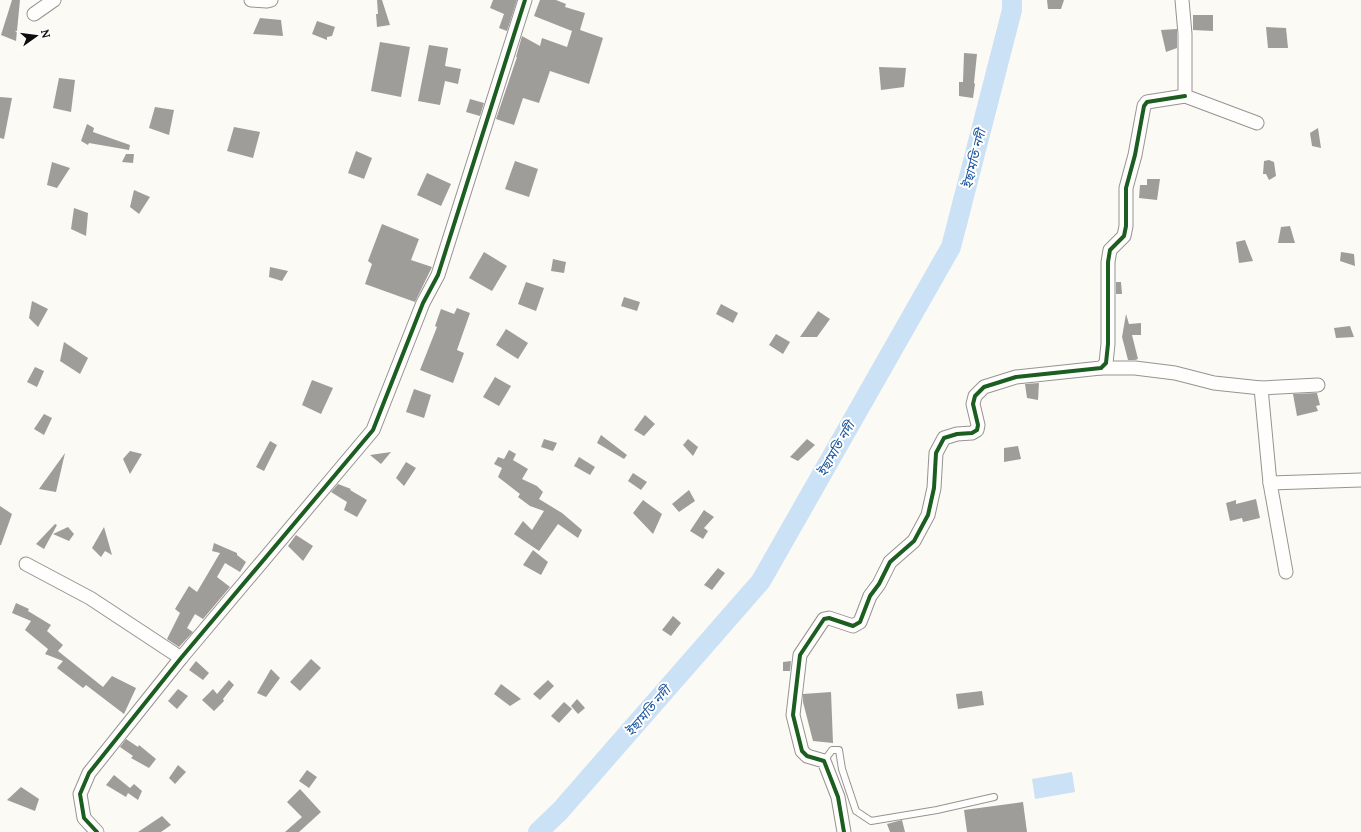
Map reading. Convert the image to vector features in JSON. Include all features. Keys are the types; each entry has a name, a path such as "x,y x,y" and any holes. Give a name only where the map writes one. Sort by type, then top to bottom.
{"street":[{"path":"34,14 54,0"},
{"path":"251,0 271,0"},
{"path":"98,832 84,818 80,794 89,773 181,658 373,430 423,303 438,275 525,0"},
{"path":"1182,0 1185,34 1185,96"},
{"path":"1101,368 1106,363 1108,344 1108,262 1110,250 1124,236 1126,226 1126,188 1135,155 1144,106 1147,102 1185,96 1257,123"},
{"path":"844,832 838,797 824,761 807,756 802,751 793,715 800,655 824,620 829,618 853,626 860,622 870,596 890,562 914,541 928,515 934,488 936,453 944,438 958,434 972,433 977,430 978,425 973,404 975,396 984,387 1016,377 1101,368 1135,368 1162,371 1214,383 1262,388 1318,385"},
{"path":"1262,388 1270,483 1286,572"},
{"path":"1270,483 1361,480"},
{"path":"26,564 90,598 181,658"}],"lane":[{"path":"824,761 832,750 838,750 842,769 856,811 871,821 937,810 994,797"}],"water":[{"path":"1072,772 1075,792 1035,799 1032,779"}],"building":[{"path":"12,0 20,0 16,41 1,35"},
{"path":"377,0 382,0 390,25 377,27"},
{"path":"493,0 517,0 507,31 499,28 504,14 490,8"},
{"path":"540,0 556,0 566,4 565,7 585,13 580,30 603,38 589,84 550,71 539,103 523,98 514,125 496,119 517,57 522,36 540,46 542,38 567,47 572,31 534,16"},
{"path":"1047,0 1064,0 1061,9 1048,9"},
{"path":"1193,15 1213,15 1213,31 1193,30"},
{"path":"260,18 281,20 283,36 253,34"},
{"path":"317,21 335,27 332,36 327,37 327,40 312,34"},
{"path":"1266,27 1286,28 1288,48 1268,48"},
{"path":"1177,29 1177,48 1166,52 1161,30"},
{"path":"380,42 410,47 401,97 371,91"},
{"path":"429,45 448,48 445,66 461,69 458,84 445,81 440,105 418,101"},
{"path":"964,53 977,54 973,98 959,96 959,82 963,82"},
{"path":"879,67 906,68 904,87 881,90"},
{"path":"59,78 75,80 71,112 53,108"},
{"path":"0,97 12,98 4,139 0,138"},
{"path":"470,99 484,103 480,116 466,112"},
{"path":"155,107 174,110 169,135 149,128"},
{"path":"87,124 94,128 93,132 130,145 129,150 89,143 88,145 81,141"},
{"path":"234,127 260,132 253,158 227,151"},
{"path":"1318,128 1321,148 1312,146 1310,133"},
{"path":"356,151 372,158 364,179 348,173"},
{"path":"126,154 134,154 133,163 122,162"},
{"path":"1269,160 1274,162 1276,176 1269,180 1266,174 1263,174 1264,161"},
{"path":"515,161 538,169 529,197 505,189"},
{"path":"52,162 70,168 57,188 47,185"},
{"path":"427,173 451,184 441,206 417,195"},
{"path":"1147,179 1160,179 1157,200 1139,198 1140,185 1147,185"},
{"path":"134,190 150,197 139,214 130,207"},
{"path":"74,208 88,213 86,236 71,229"},
{"path":"382,224 419,239 411,260 432,267 415,302 365,284 372,264 368,261"},
{"path":"1290,226 1295,243 1278,243 1281,227"},
{"path":"1245,240 1253,261 1239,263 1236,242"},
{"path":"484,252 507,266 492,291 469,278"},
{"path":"1341,252 1354,254 1355,266 1340,261"},
{"path":"553,259 566,262 564,273 551,271"},
{"path":"270,267 288,271 282,281 269,277"},
{"path":"526,282 544,288 536,311 518,304"},
{"path":"1116,282 1121,282 1122,294 1116,294"},
{"path":"624,297 640,302 637,311 621,306"},
{"path":"32,301 48,309 38,327 29,318"},
{"path":"721,304 738,313 733,323 716,314"},
{"path":"457,308 470,313 457,350 464,353 453,383 420,370 437,327 435,326 441,309 454,314"},
{"path":"818,311 830,319 817,337 800,337"},
{"path":"1126,314 1129,324 1141,323 1141,335 1132,335 1138,359 1135,360 1128,360 1122,337"},
{"path":"1350,326 1354,337 1336,338 1334,328"},
{"path":"506,329 528,343 518,359 496,345"},
{"path":"776,334 790,342 783,354 769,345"},
{"path":"64,342 88,358 80,374 60,361"},
{"path":"35,367 44,371 37,387 27,382"},
{"path":"495,377 511,386 499,406 483,397"},
{"path":"312,380 333,388 321,414 302,405"},
{"path":"1039,383 1038,400 1027,398 1025,384"},
{"path":"414,389 431,395 424,418 406,412"},
{"path":"1317,393 1320,405 1316,406 1318,411 1297,416 1293,394"},
{"path":"44,414 52,418 44,435 34,429"},
{"path":"645,415 655,424 644,436 634,430"},
{"path":"601,435 627,455 624,459 597,443"},
{"path":"544,439 557,443 553,451 541,447"},
{"path":"688,439 698,447 693,456 683,445"},
{"path":"807,439 815,445 798,461 790,457"},
{"path":"270,441 277,445 264,471 256,467"},
{"path":"1018,446 1021,459 1004,462 1004,448"},
{"path":"509,450 516,454 513,460 528,469 522,479 537,486 543,492 539,499 562,513 582,530 578,538 558,524 539,551 514,534 523,521 532,530 544,511 530,506 518,497 520,494 498,477 502,468 494,464 498,457 504,459"},
{"path":"130,451 142,454 130,474 123,459"},
{"path":"391,452 381,464 370,455"},
{"path":"65,453 56,492 39,489"},
{"path":"579,457 595,467 590,475 574,466"},
{"path":"406,462 416,468 404,486 396,478"},
{"path":"633,473 647,482 641,490 628,481"},
{"path":"338,484 351,489 350,490 367,500 357,517 344,510 347,502 331,492"},
{"path":"689,490 695,501 679,512 672,504"},
{"path":"1256,499 1260,518 1243,522 1242,518 1230,521 1226,503 1236,500 1236,504"},
{"path":"643,500 662,514 653,534 633,513"},
{"path":"0,506 12,514 1,545 0,545"},
{"path":"704,510 714,517 704,528 708,531 703,539 690,531"},
{"path":"55,524 57,525 44,549 36,544"},
{"path":"68,527 74,534 69,541 53,534"},
{"path":"104,527 112,555 105,551 101,557 92,548"},
{"path":"296,535 313,546 303,561 288,546"},
{"path":"214,543 237,553 237,555 246,562 240,572 225,563 217,577 230,587 203,619 195,614 187,628 193,632 179,647 167,639 180,613 175,609 189,586 197,592 220,553 212,551"},
{"path":"533,550 548,562 541,575 523,565"},
{"path":"718,568 725,573 712,590 704,585"},
{"path":"16,603 29,609 28,611 51,625 47,631 63,645 58,651 103,687 112,676 136,688 124,714 86,685 83,688 57,668 63,661 45,654 48,649 25,630 31,621 12,613"},
{"path":"673,616 681,623 671,636 662,630"},
{"path":"311,659 321,668 300,691 290,682"},
{"path":"196,661 209,673 203,680 189,670"},
{"path":"791,661 790,671 783,671 783,662"},
{"path":"271,669 280,678 266,697 257,693"},
{"path":"229,680 234,685 223,699 224,701 214,711 202,700 213,689 217,694"},
{"path":"548,680 554,686 540,700 533,694"},
{"path":"501,684 521,699 510,706 494,694"},
{"path":"178,689 188,696 177,709 168,701"},
{"path":"982,691 984,705 958,709 956,694"},
{"path":"831,692 833,743 813,741 803,702 803,694"},
{"path":"577,699 585,708 578,714 571,706"},
{"path":"564,702 572,709 559,723 551,716"},
{"path":"126,739 138,747 139,745 156,759 149,768 131,758 133,756 120,747"},
{"path":"178,765 186,772 175,784 169,778"},
{"path":"307,770 317,777 309,788 299,781"},
{"path":"114,775 130,788 134,784 142,791 138,800 128,793 126,797 106,785"},
{"path":"21,787 39,799 35,811 7,800"},
{"path":"300,789 321,812 299,832 285,832 302,817 287,802"},
{"path":"1023,802 1027,832 967,832 964,810"},
{"path":"162,816 171,825 161,832 138,832"},
{"path":"902,820 905,832 890,832 887,824"}],"waterway":[{"name":"ইছামতি নদী","path":"538,832 560,811 761,581 951,247 1012,10 1012,0"}],"cycle path":[{"path":"97,832 84,818 80,794 89,773 181,658 373,430 423,303 438,275 525,0"},
{"path":"844,832 838,797 824,761 807,756 802,751 793,715 800,655 824,619 829,618 853,626 860,622 870,596 879,584 890,562 914,541 928,515 934,488 936,453 944,438 957,434 972,433 977,430 978,425 973,404 975,396 984,387 1016,377 1101,368 1106,363 1108,344 1108,262 1110,250 1124,236 1126,226 1126,188 1135,155 1144,106 1147,102 1185,96"}]}
